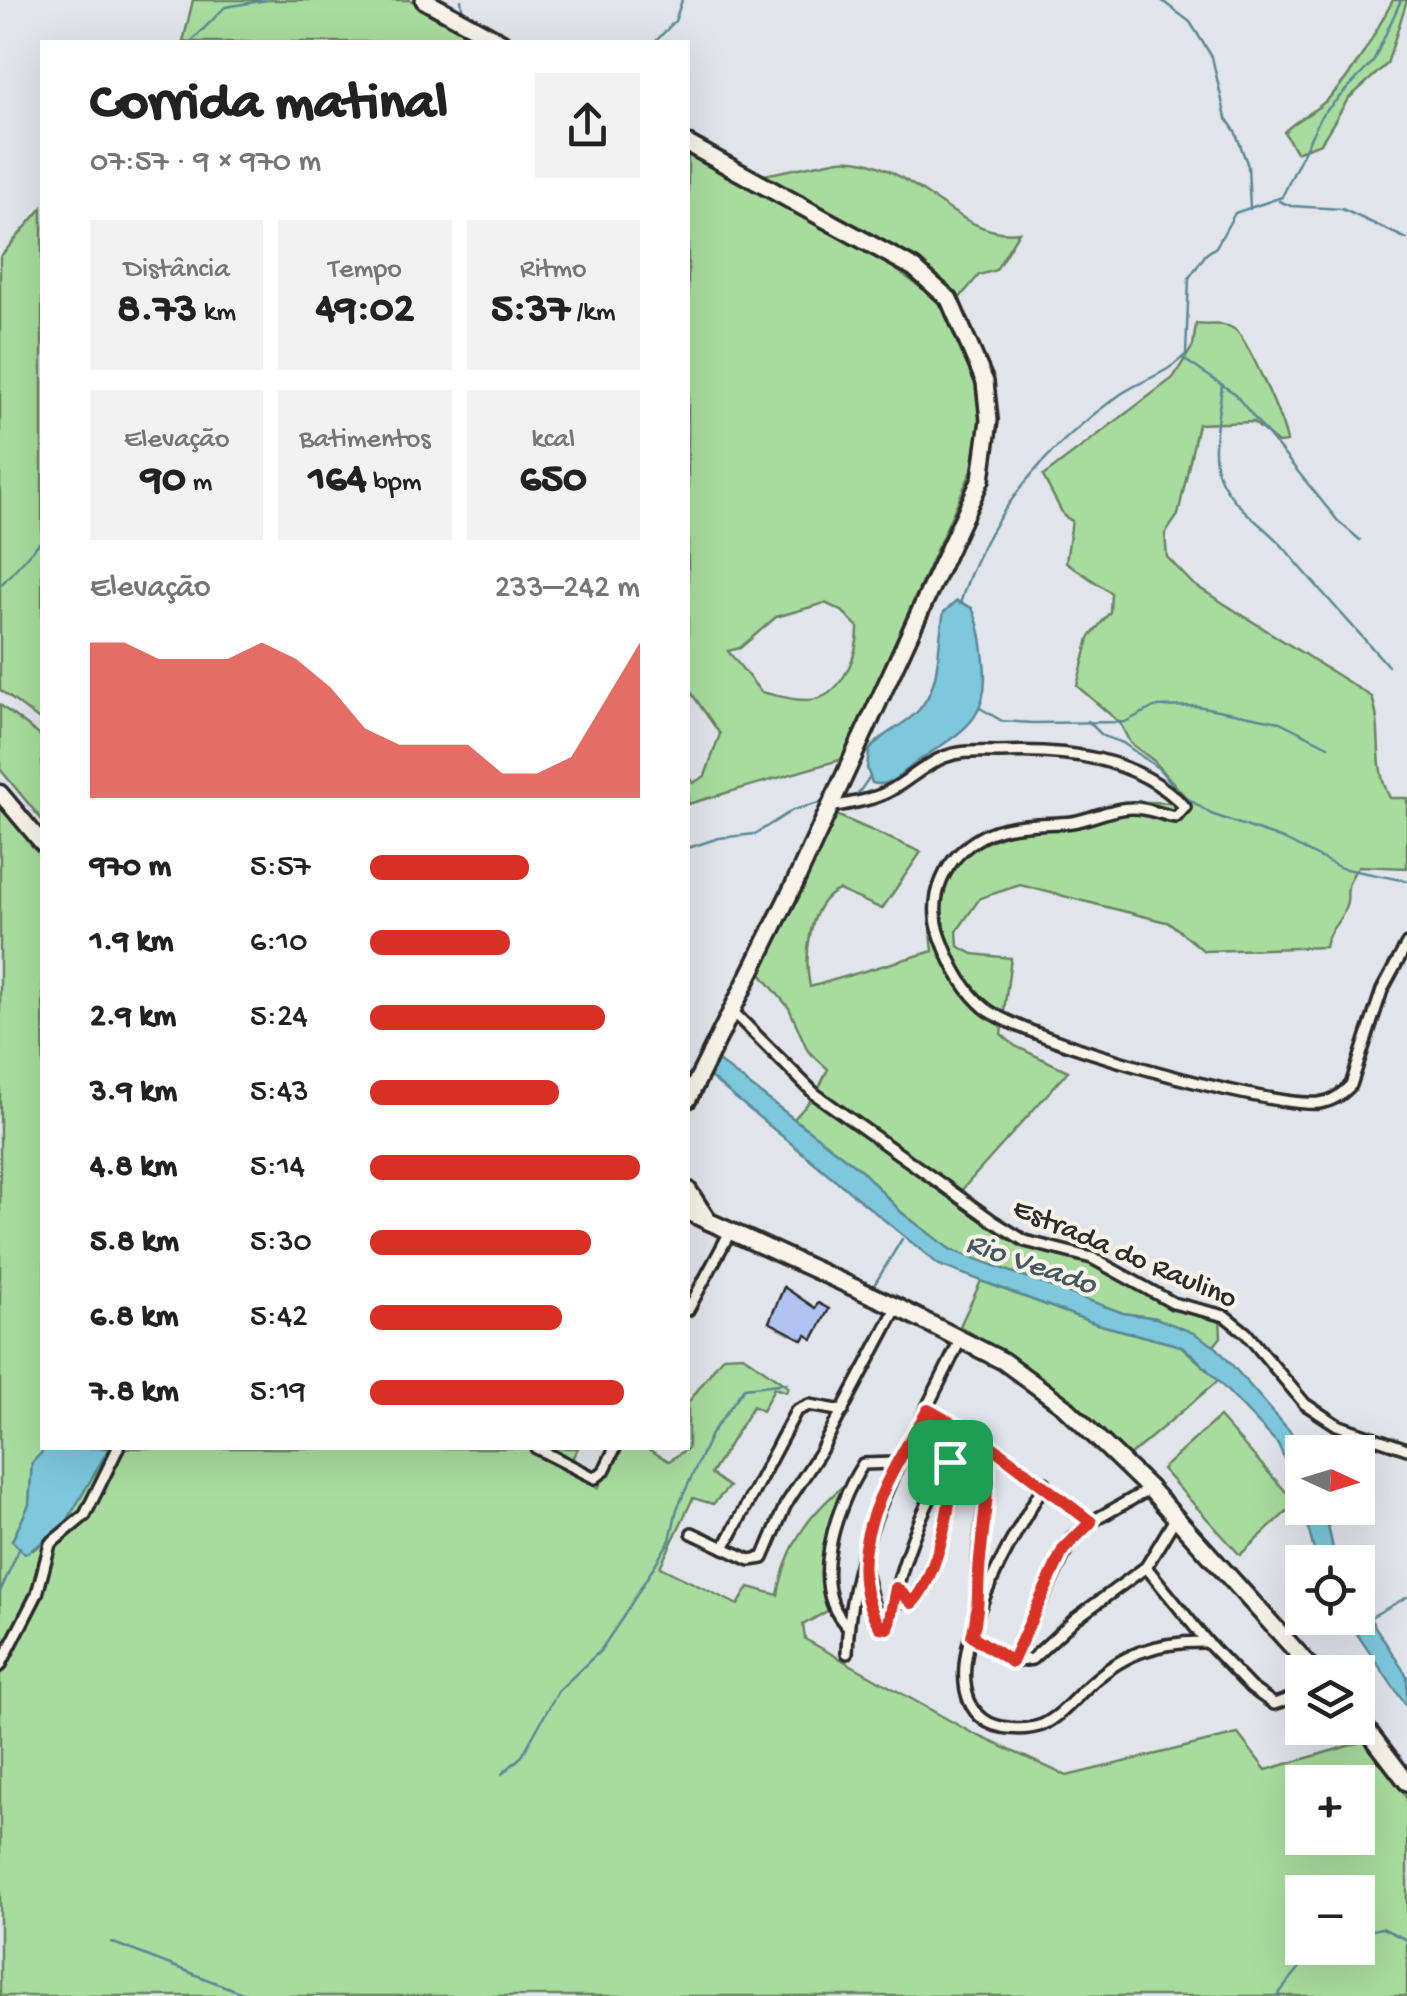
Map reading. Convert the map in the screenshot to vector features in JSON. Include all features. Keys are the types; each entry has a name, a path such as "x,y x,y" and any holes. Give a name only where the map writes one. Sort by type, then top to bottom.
{"highway":[{"path":"424,0 497,40"},
{"path":"690,145 914,268 949,299 985,382 989,420 981,479 723,1033 690,1095"},
{"path":"690,1192 719,1227"},
{"path":"690,1213 897,1306 1003,1361 1064,1406 1150,1489 1300,1655"},
{"path":"690,1222 719,1227"},
{"path":"1375,1740 1407,1782"}],"main road":[{"path":"0,792 40,841"}],"street":[{"path":"828,808 889,792 932,763 964,750 1032,749 1077,755 1121,765 1151,779 1185,807 1182,815 1129,808 1078,821 997,832 971,845 938,884 934,902 942,940 962,983 985,1008 1013,1025 1043,1038 1268,1099 1323,1103 1340,1097 1351,1086 1382,990 1407,944"},
{"name":"Estrada do Raulino","path":"732,1012 815,1094 994,1221 1025,1241 1092,1258 1172,1303 1225,1316 1246,1333 1305,1404 1337,1425 1407,1449"},
{"path":"690,1305 719,1227"},
{"path":"692,1533 750,1560 763,1558 785,1506 843,1411 897,1306"},
{"path":"847,1653 861,1552 895,1462 928,1410 961,1338"},
{"path":"724,1548 796,1411 809,1405 843,1411"},
{"path":"928,1410 987,1443 1045,1483 1091,1522"},
{"path":"896,1588 912,1603 924,1587 953,1495 950,1462 944,1452 915,1433"},
{"path":"981,1605 978,1578 989,1482 987,1443"},
{"path":"0,1666 37,1594 50,1544 85,1515 117,1450"},
{"path":"540,1450 595,1478 613,1450"},
{"path":"848,1627 834,1613 827,1597 825,1567 853,1480 863,1464 895,1462"},
{"path":"861,1552 874,1613 885,1630 919,1520 950,1462"},
{"path":"1045,1483 981,1605 963,1659 962,1684 976,1713 1002,1728 1042,1725 1139,1648 1162,1642 1206,1642"},
{"path":"1012,1662 1063,1550 1091,1522 1150,1489"},
{"path":"972,1636 1012,1662 1032,1658 1075,1619 1146,1567 1176,1516"},
{"path":"1146,1567 1206,1642 1264,1699 1274,1704 1285,1700"}],"green space":[{"path":"193,0 410,0 483,40 183,40"},
{"path":"1393,0 1407,0 1387,64 1348,99 1321,143 1296,152 1284,132 1338,89"},
{"path":"690,153 876,255 935,298 960,332 974,374 980,422 972,470 843,759 690,803 690,779 693,783 705,776 720,734 690,691","holes":["825,603 842,611 858,627 846,673 839,684 820,698 797,700 761,692 728,651 740,648 776,617"]},
{"path":"839,160 863,161 887,170 975,224 996,231 1019,232 996,270 979,275 958,300 922,265 895,248 759,176"},
{"path":"40,210 40,720 0,690 0,257"},
{"path":"1196,324 1226,326 1240,335 1265,382 1287,442 1278,443 1253,422 1198,424 1178,515 1165,534 1167,557 1193,584 1372,697 1385,786 1390,798 1407,798 1407,868 1359,866 1349,881 1344,911 1325,947 1204,951 1170,923 1020,885 980,898 957,931 958,946 973,954 1011,958 1001,1034 1015,1046 1068,1071 959,1193 1015,1236 1100,1265 1147,1290 1220,1317 1221,1337 1214,1346 1156,1318 1123,1313 951,1250 902,1213 861,1170 793,1120 816,1094 828,1069 808,1051 789,1008 761,974 834,814 921,852 882,909 839,890 829,896 811,932 810,987 933,951 932,916 939,888 952,867 995,839 1128,803 1188,800 1154,761 1130,743 1120,723 1077,686 1089,638 1110,612 1111,593 1066,562 1072,521 1064,516 1043,476 1173,378 1193,346"},
{"path":"0,705 40,735 40,818 0,769"},
{"path":"0,786 40,834 40,1450 44,1450 32,1463 29,1505 12,1541 33,1550 63,1528 108,1450 577,1450 565,1471 598,1488 618,1450 650,1450 669,1461 690,1450 690,1400 723,1356 743,1355 788,1387 786,1392 774,1388 762,1411 753,1406 711,1474 729,1487 713,1504 693,1498 660,1567 738,1605 749,1587 778,1595 787,1560 802,1531 822,1505 849,1481 828,1553 834,1607 803,1625 805,1639 972,1733 1067,1776 1238,1734 1266,1770 1351,1745 1375,1744 1407,1799 1407,1996 0,1996"},
{"path":"981,1281 1097,1324 1181,1346 1219,1380 1129,1456 1042,1377 960,1326"},
{"path":"1219,1417 1285,1491 1285,1513 1240,1555 1162,1469"}],"water":[{"path":"957,601 972,608 980,634 985,681 978,711 960,732 897,778 872,783 867,768 869,751 926,700 935,676 944,612"},
{"path":"718,1061 861,1170 902,1213 951,1250 1123,1313 1156,1318 1194,1333 1217,1348 1293,1435 1285,1435 1285,1459 1278,1444 1181,1346 1097,1324 939,1265 710,1077"},
{"path":"44,1450 108,1450 63,1528 25,1554 12,1541 29,1505 32,1463"},
{"path":"1307,1525 1328,1525 1332,1545 1313,1545"},
{"path":"1375,1626 1407,1676 1407,1707 1375,1655 1358,1635 1375,1635"}],"building":[{"path":"784,1287 815,1308 818,1303 829,1309 813,1339 806,1335 803,1340 769,1322"}],"waterway":[{"path":"193,40 225,7 267,0"},
{"path":"461,0 463,15"},
{"path":"657,40 675,21 682,0"},
{"path":"1161,0 1190,22 1212,57 1226,118 1248,166 1250,209"},
{"path":"960,604 986,541 1044,460 1094,414 1186,354 1189,278 1216,247 1235,213 1282,197 1321,116 1373,62 1401,0"},
{"path":"467,35 468,40"},
{"path":"1279,201 1291,206 1342,209 1407,239"},
{"path":"1182,358 1234,393 1338,521 1360,540"},
{"path":"1222,384 1215,449 1222,482 1388,666"},
{"path":"0,586 40,542"},
{"path":"980,708 1002,721 1032,723 1125,722 1154,707 1197,706 1280,722 1328,746"},
{"path":"1088,721 1103,736 1123,743 1158,768 1181,794 1211,814 1283,839 1341,868 1407,881"},
{"path":"841,798 857,795 869,778"},
{"path":"690,847 719,838 755,834 793,810 823,802"},
{"path":"873,1287 902,1239"},
{"path":"502,1774 522,1756 558,1691 600,1651 623,1617 670,1540 677,1509 711,1434 744,1388 787,1383"},
{"path":"0,1592 20,1547"},
{"path":"1375,1615 1407,1597"},
{"path":"1375,1929 1382,1928 1407,1940"},
{"path":"111,1942 250,1996"},
{"path":"1277,1996 1302,1965"}],"route":[{"path":"950,1462 944,1452 915,1433 928,1410 987,1443 1045,1483 1091,1522 1063,1550 1012,1662 972,1636 981,1605 978,1578 989,1482 987,1443 928,1410 895,1462 861,1552 876,1621 885,1630 888,1628 896,1588 912,1603 924,1587 953,1495 950,1462"}],"water label":[{"name":"Rio Veado","path":"1032,1261"}]}
